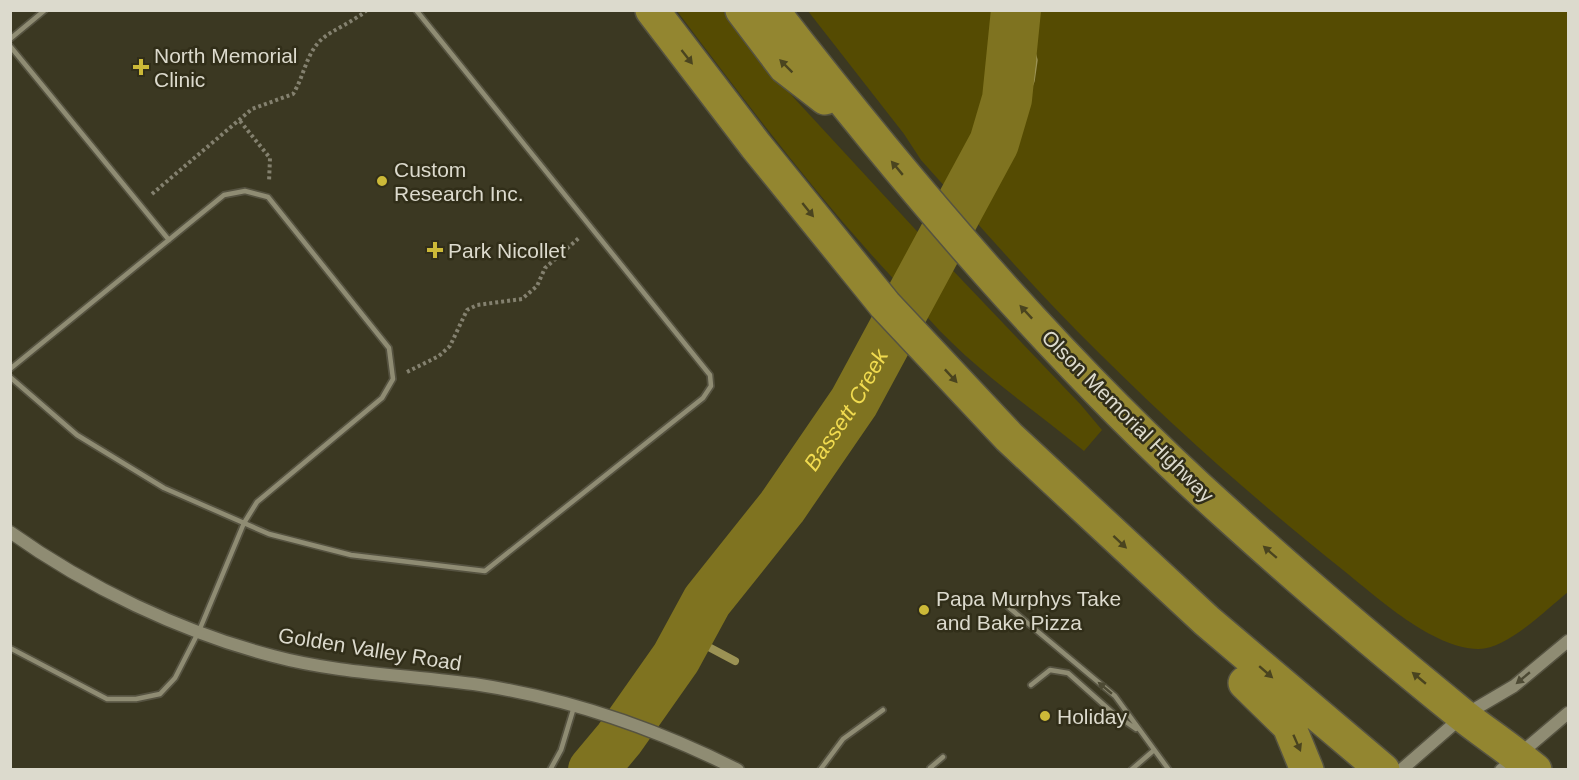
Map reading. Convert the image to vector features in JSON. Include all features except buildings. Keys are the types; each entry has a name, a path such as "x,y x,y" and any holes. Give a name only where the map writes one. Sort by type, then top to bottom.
{"highway":[{"path":"652,10 756,146 885,305 1009,437 1207,621 1383,770"},
{"path":"742,10 785,67 864,129"},
{"name":"Olson Memorial Highway","path":"772,10 864,129 960,242 1132,423 1224,512 1518,765"},
{"path":"1046,472 1093,548 1275,709 1289,726 1307,770"}],"street":[{"name":"Golden Valley Road","path":"10,532 55,563 94,584 181,625 273,656 367,672 481,685 576,705 685,743 738,770"},
{"path":"1401,770 1463,716 1514,686 1569,641"},
{"path":"1518,765 1569,713"}],"lane":[{"path":"10,39 45,10"},
{"path":"10,377 77,435 164,488 269,534 351,555 485,571 703,398 711,386 710,375 416,10"},
{"path":"10,46 169,240"},
{"path":"10,369 224,195 244,191 268,197 389,348 393,379 382,398 257,502 244,523 200,631 175,678 160,694 135,699 107,699 10,648"},
{"path":"1006,605 1114,696 1169,770"},
{"path":"1031,685 1050,670 1068,672 1113,713 1138,730"},
{"path":"550,770 561,750 576,705"},
{"path":"820,770 843,739 883,710"},
{"path":"1131,770 1153,751"},
{"path":"930,768 943,757"}],"path":[{"path":"140,204 252,109 293,94 300,84 306,63 322,39 351,24 367,10"},
{"path":"240,121 270,158 268,197"},
{"path":"393,379 439,356 450,346 466,310 477,305 522,299 537,286 545,268 591,228"}],"shaded area":[{"path":"677,11 723,11 783,86 926,241 901,287 813,187"},
{"path":"808,11 1568,11 1568,592 1513,636 1489,648 1460,646 1442,640 1406,620 1240,484 1141,394 1077,331 921,160 904,134"},
{"path":"994,11 1032,11 1032,41 1037,60 1034,81 1015,132 1014,146 977,208 967,210 951,192 953,190 951,179 973,146 989,79"},
{"path":"926,241 941,258 917,305 901,287"},
{"path":"941,258 1102,430 1084,451 975,364 935,326 917,305"}],"waterway":[{"name":"Bassett Creek","path":"593,770 619,739 676,658 707,601 782,507 854,402 994,143 1007,99 1016,10"},
{"path":"688,636 735,661"}],"place":[{"name":"North Memorial Clinic","path":"141,67"},
{"name":"Custom Research Inc.","path":"382,181"},
{"name":"Park Nicollet","path":"435,250"},
{"name":"Papa Murphys Take and Bake Pizza","path":"924,610"},
{"name":"Holiday","path":"1045,716"}]}
